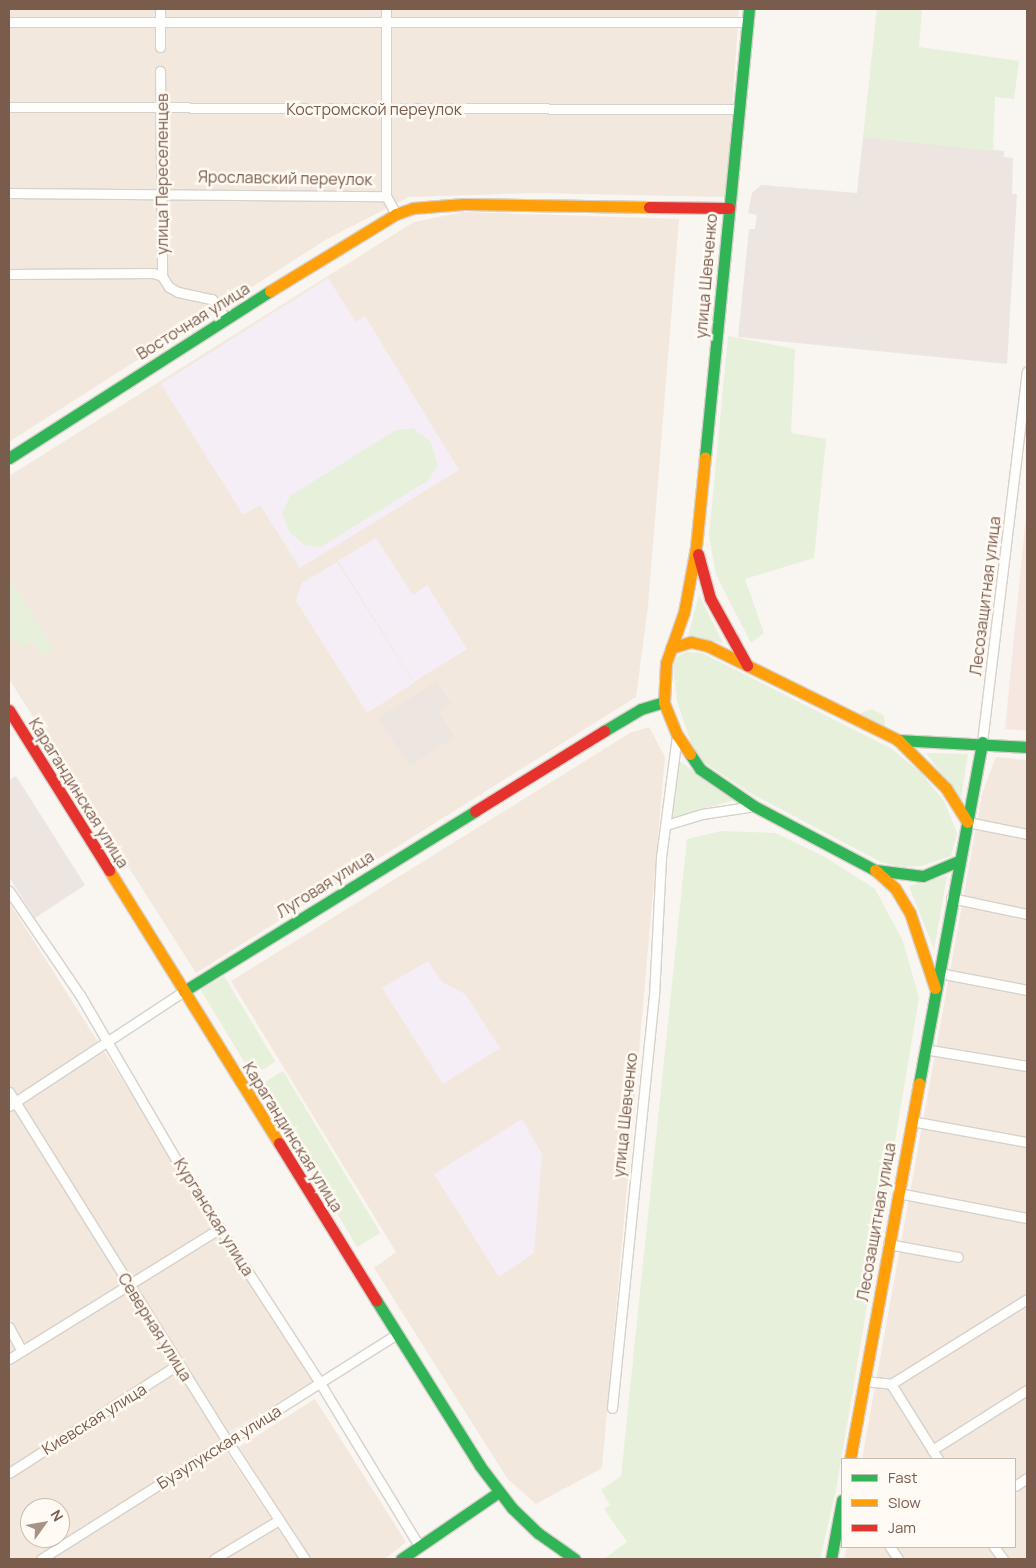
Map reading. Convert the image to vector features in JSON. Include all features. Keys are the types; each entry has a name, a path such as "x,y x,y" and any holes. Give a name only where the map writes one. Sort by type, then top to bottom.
{"main road":[{"name":"улица Шевченко","path":"664,702 664,671 684,612 696,546 749,9"},
{"path":"396,214 430,205 464,204 729,208"},
{"name":"Восточная улица","path":"9,458 226,319 396,214"},
{"name":"улица Шевченко","path":"696,546 710,598 747,665"},
{"path":"671,648 697,643 747,665 898,740 946,788 967,822"},
{"path":"664,702 677,735 700,769 754,806 875,870 923,876 959,861"},
{"name":"Луговая улица","path":"184,991 611,726 641,709 664,702"},
{"name":"Карагандинская улица","path":"9,710 397,1334 499,1492 538,1533 575,1559"},
{"path":"898,740 982,742 1027,747"},
{"name":"Лесозащитная улица","path":"850,1458 951,898 982,742"},
{"name":"Лесозащитная улица","path":"875,870 895,888 910,913 935,990"},
{"path":"401,1559 418,1544 499,1492"},
{"path":"831,1559 841,1516"}],"street":[{"path":"160,9 160,47"},
{"path":"386,9 386,196"},
{"path":"9,22 159,20 748,22"},
{"name":"улица Переселенцев","path":"160,72 162,108 160,192 162,276"},
{"name":"Костромской переулок","path":"9,107 739,109"},
{"name":"Ярославский переулок","path":"9,193 160,192 386,196 396,214"},
{"path":"9,274 153,273 162,276 169,287 178,292 212,299 226,319"},
{"name":"Лесозащитная улица","path":"982,742 1027,372"},
{"name":"улица Шевченко","path":"612,1408 654,996 666,825 677,735"},
{"path":"666,825 702,814 754,806"},
{"path":"967,822 1027,834"},
{"name":"Курганская улица","path":"9,891 80,995 219,1229 320,1383 418,1544"},
{"path":"951,898 1027,914"},
{"path":"939,973 1027,990"},
{"name":"Луговая улица","path":"12,1104 184,991"},
{"path":"924,1049 1027,1066"},
{"name":"Северная улица","path":"9,1092 12,1104 228,1442 306,1559"},
{"path":"911,1121 1027,1142"},
{"path":"898,1193 1027,1218"},
{"path":"9,1359 219,1229"},
{"path":"888,1244 958,1257"},
{"path":"864,1381 891,1384 1027,1299"},
{"path":"9,1327 22,1351"},
{"name":"Бузулукская улица","path":"41,1559 397,1334"},
{"name":"Киевская улица","path":"9,1473 179,1364"},
{"path":"891,1384 937,1458"},
{"path":"932,1450 1027,1390"},
{"path":"1016,1485 1027,1478"},
{"path":"214,1559 279,1520"},
{"path":"891,1548 898,1559"},
{"path":"995,1548 1003,1559"}],"shaded area":[{"path":"9,9 739,9 726,197 534,193 409,197 327,239 9,442"},
{"path":"863,137 1004,151 1004,157 1013,158 1012,194 1017,194 1007,364 738,337 749,229 755,229 757,215 748,213 752,193 761,185 857,193"},
{"path":"464,212 679,219 648,606 636,697 196,973 9,679 9,476 414,222"},
{"path":"328,278 356,322 365,316 459,470 300,568 260,505 243,515 161,384"},
{"path":"1027,505 1027,731 1005,729"},
{"path":"376,538 413,595 427,585 467,649 414,682 338,561"},
{"path":"337,562 414,683 367,713 296,601 302,583"},
{"path":"437,681 451,704 439,712 455,737 410,766 378,718"},
{"path":"649,727 665,757 602,1468 536,1504 507,1478 374,1268 396,1252 231,981 630,733"},
{"path":"996,757 1027,760 1027,1559 905,1559 898,1548 1016,1548 1016,1458 862,1458 982,794"},
{"path":"16,776 85,885 35,918 9,877 9,780"},
{"path":"9,902 314,1381 218,1439 298,1559 9,1559"},
{"path":"428,961 442,982 465,994 500,1048 443,1084 382,988"},
{"path":"522,1119 542,1154 534,1253 499,1277 434,1174"},
{"path":"315,1399 406,1542 385,1559 311,1559 239,1447"},
{"path":"847,1548 893,1548 900,1559 844,1559"}],"green space":[{"path":"877,9 922,9 919,47 1019,61 1014,99 995,97 993,151 863,137"},
{"path":"728,336 795,349 791,433 826,439 814,558 745,579 764,633 751,643 716,575 709,536"},
{"path":"413,428 431,442 438,466 427,481 321,547 305,545 290,533 282,514 290,496 396,430"},
{"path":"9,578 54,649 43,656 32,641 22,647 16,639 9,644"},
{"path":"699,595 723,643 688,636"},
{"path":"686,652 702,653 892,749 920,772 944,801 957,833 951,856 921,866 902,867 881,862 750,793 705,763 692,746 677,701 673,666 675,658"},
{"path":"872,709 884,716 885,728 858,714"},
{"path":"926,753 968,754 961,799"},
{"path":"679,761 734,800 672,818"},
{"path":"721,831 775,833 825,857 875,889 903,941 919,998 836,1490 820,1559 604,1559 627,1542 604,1509 610,1505 601,1490 621,1476 687,839"},
{"path":"947,876 934,949 909,886"},
{"path":"224,976 276,1062 252,1076 201,990"},
{"path":"283,1071 380,1233 357,1247 260,1085"}],"traffic: fast":[{"path":"705,457 749,9"},
{"path":"9,458 270,291"},
{"path":"604,731 641,709 664,702"},
{"path":"898,740 1027,747"},
{"path":"919,1083 982,742"},
{"path":"690,754 700,769 754,806 875,870 923,876 959,861"},
{"path":"184,991 475,811"},
{"path":"376,1300 480,1466 512,1508 538,1533 575,1559"},
{"path":"401,1559 499,1492"},
{"path":"831,1559 841,1505"}],"traffic: slow":[{"path":"270,291 396,214 413,208 464,204 649,207"},
{"path":"690,754 677,735 664,702 666,663 684,612 696,547 705,457"},
{"path":"671,648 691,642 708,646 898,740 946,788 967,822"},
{"path":"109,870 279,1143"},
{"path":"875,870 895,888 910,913 935,988"},
{"path":"850,1458 919,1083"}],"traffic: jam":[{"path":"649,207 729,208"},
{"path":"698,554 710,598 747,665"},
{"path":"9,710 109,870"},
{"path":"475,811 604,731"},
{"path":"279,1143 376,1300"}]}
